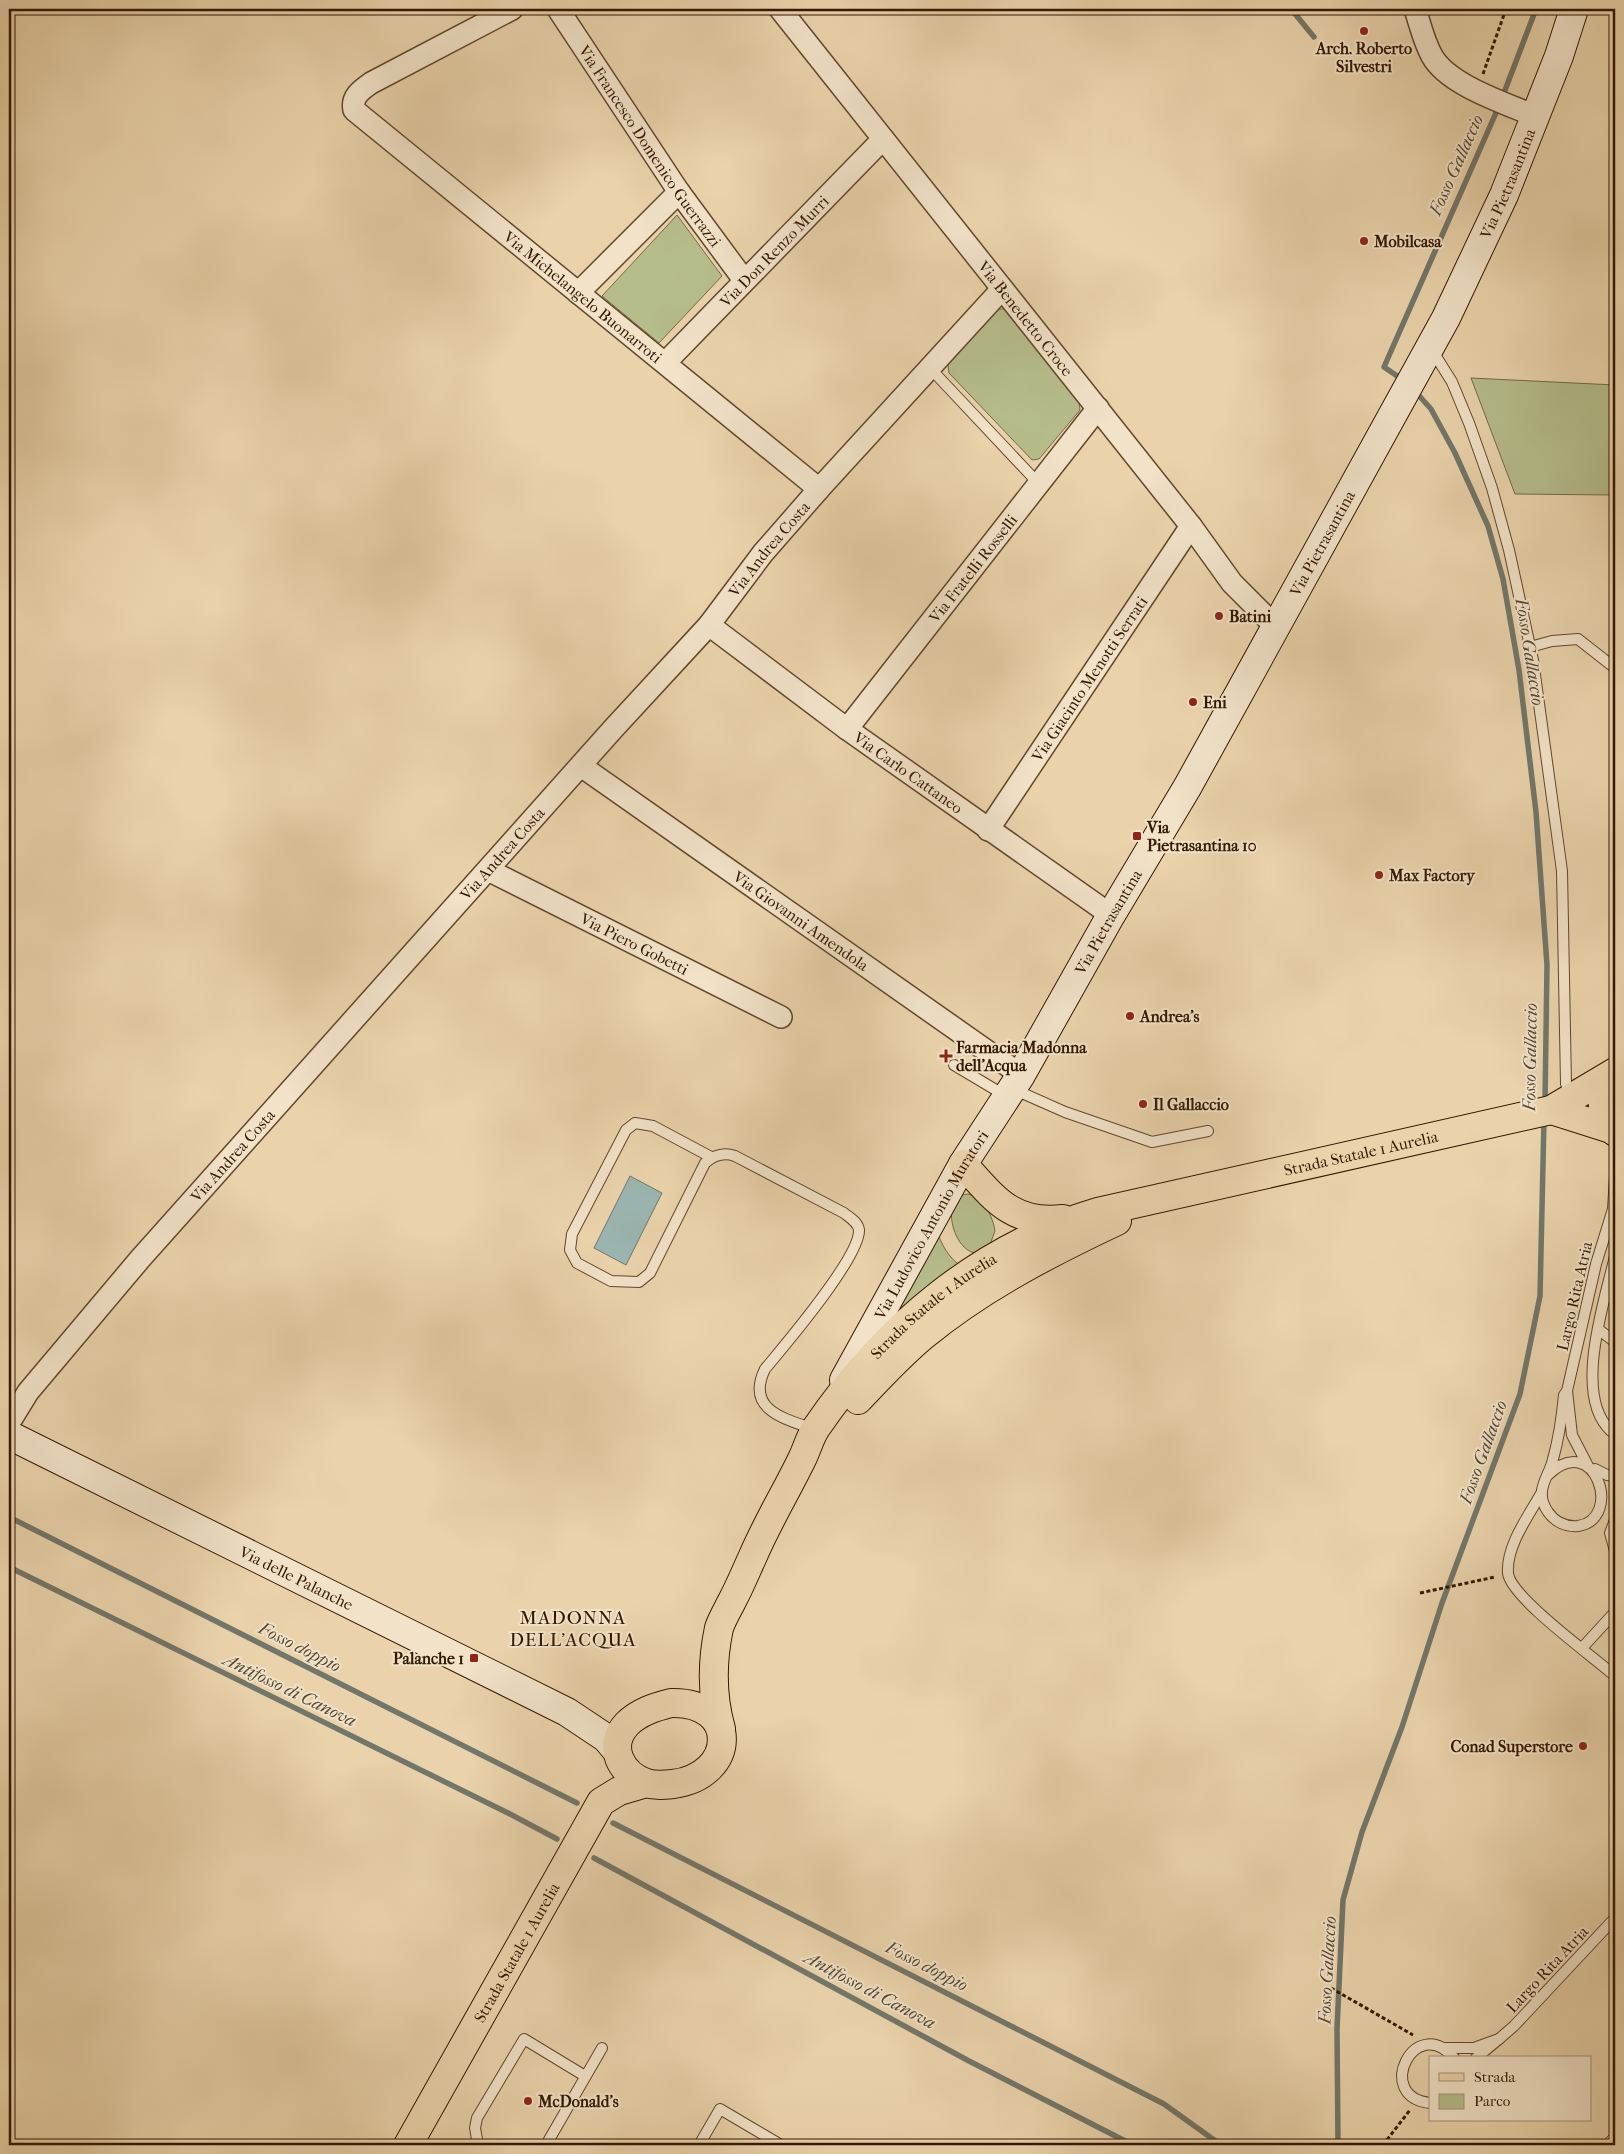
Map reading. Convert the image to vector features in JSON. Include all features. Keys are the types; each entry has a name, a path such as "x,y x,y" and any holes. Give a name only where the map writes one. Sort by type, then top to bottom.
{"main road":[{"path":"1552,1110 1615,1072"},
{"path":"1615,1072 1604,1090 1602,1104 1606,1118 1615,1135"},
{"path":"1552,1110 1615,1135"},
{"name":"Strada Statale 1 Aurelia","path":"721,1729 714,1702 720,1627 773,1514 818,1425 876,1352 895,1333 956,1282 1024,1239 1062,1223 1086,1216 1552,1110"},
{"path":"963,1164 994,1198 1020,1216 1048,1220 1086,1216"},
{"name":"Strada Statale 1 Aurelia","path":"773,1514 849,1409 923,1336 984,1292 1062,1246 1170,1196"},
{"path":"671,1703 694,1704 704,1709 717,1721 721,1729 722,1748 716,1762 706,1771 684,1782 661,1785 646,1783 636,1779 623,1768 617,1754 619,1736 633,1720 644,1712 671,1703 692,1687 699,1677 720,1627"},
{"name":"Strada Statale 1 Aurelia","path":"408,2145 601,1802 613,1776 617,1754"},
{"path":"601,1802 619,1791 646,1783"}],"street":[{"name":"Via Michelangelo Buonarroti","path":"512,9 371,83 360,91 354,101 354,110 819,488"},
{"name":"Via Francesco Domenico Guerrazzi","path":"558,9 679,192 744,280"},
{"name":"Via Benedetto Croce","path":"780,9 1191,526 1232,583 1275,626"},
{"path":"1415,9 1431,56 1439,66 1479,92 1535,116"},
{"name":"Via Pietrasantina","path":"1010,1093 1111,915 1188,786 1425,356 1496,212 1559,56 1574,9"},
{"name":"Via Don Renzo Murri","path":"666,362 883,139"},
{"path":"578,293 679,192"},
{"name":"Via Andrea Costa","path":"9,1424 28,1392 140,1260 709,625 763,553 819,488 1002,289"},
{"name":"Via Fratelli Rosselli","path":"847,729 1098,408"},
{"name":"Via Giacinto Menotti Serrati","path":"988,830 1191,526"},
{"name":"Via Carlo Cattaneo","path":"709,625 847,729 1111,915"},
{"name":"Via Giovanni Amendola","path":"581,766 1010,1093"},
{"name":"Via Piero Gobetti","path":"488,870 781,1017"},
{"name":"Via Ludovico Antonio Muratori","path":"818,1425 963,1164 1010,1093"},
{"name":"Via delle Palanche","path":"9,1436 584,1722 606,1738 617,1754"},
{"name":"Via delle Palanche","path":"584,1722 605,1726 633,1720"}],"lane":[{"path":"1425,356 1452,382 1492,488 1509,550 1530,647 1562,871 1566,1084"},
{"path":"930,368 1039,484"},
{"path":"1530,647 1552,641 1578,639 1615,668"},
{"path":"954,1065 1010,1093 1152,1142 1208,1131"},
{"path":"711,1157 653,1126 635,1123 626,1130 572,1234 570,1250 577,1263 611,1281 639,1282 650,1273 705,1163 711,1157 728,1154 800,1188 844,1213 858,1224 859,1231 856,1245 844,1266 760,1379 761,1399 767,1409 779,1416 818,1425"},
{"name":"Largo Rita Atria","path":"1542,1492 1546,1510 1559,1522 1576,1526 1585,1524 1600,1512 1604,1503 1604,1484 1590,1467 1572,1434 1567,1391 1596,1264 1614,1207 1615,1176"},
{"path":"1615,1256 1612,1281 1598,1329 1592,1367 1594,1396 1602,1423 1611,1431 1615,1430"},
{"path":"1598,1329 1615,1342"},
{"name":"Largo Rita Atria","path":"1508,1574 1512,1551 1542,1492 1548,1475 1553,1459 1564,1395 1567,1391"},
{"path":"1548,1475 1564,1464 1574,1462 1607,1475 1615,1476"},
{"path":"1615,1520 1610,1533 1615,1551"},
{"path":"1508,1574 1514,1586 1531,1607 1615,1676"},
{"path":"1582,1648 1615,1612"},
{"name":"Largo Rita Atria","path":"1478,2056 1514,2026 1615,1918"},
{"name":"Largo Rita Atria","path":"1429,2045 1444,2048 1474,2048 1499,2038"},
{"path":"478,2145 475,2128 477,2118 524,2039 585,2076"},
{"path":"1429,2045 1412,2052 1402,2068 1405,2087 1418,2100 1429,2103"},
{"path":"546,2145 602,2048"},
{"path":"1444,2048 1452,2056"},
{"path":"699,2145 720,2110 781,2145"}],"path":[{"path":"1479,92 1506,9"},
{"path":"1420,1593 1508,1574"},
{"path":"1331,1988 1349,1996 1429,2045"},
{"path":"1383,2145 1418,2100"}],"green space":[{"path":"677,215 722,276 659,343 602,296"},
{"path":"997,309 1005,309 1079,401 1080,410 1039,459 1032,460 949,373 948,365"},
{"path":"1471,378 1615,385 1615,495 1515,494"},
{"path":"968,1194 978,1199 986,1208 992,1219 995,1231 989,1247 975,1253 964,1247 956,1236 951,1215 953,1207 961,1195"},
{"path":"936,1227 946,1250 963,1268 879,1337"}],"water":[{"path":"630,1176 662,1193 626,1265 594,1248"}],"waterway":[{"path":"1291,9 1314,37"},
{"name":"Fosso Gallaccio","path":"1502,98 1536,9"},
{"name":"Fosso Gallaccio","path":"1403,380 1384,367 1499,106"},
{"name":"Fosso Gallaccio","path":"1414,390 1431,409 1455,453 1488,526 1503,579 1519,670 1536,812 1547,965 1545,1103"},
{"name":"Fosso Gallaccio","path":"1338,2145 1337,2029 1343,1900 1362,1832 1402,1727 1442,1603 1520,1394 1540,1296 1544,1120"},
{"name":"Fosso doppio","path":"9,1517 577,1803"},
{"name":"Antifosso di Canova","path":"9,1567 508,1813 557,1839"},
{"name":"Fosso doppio","path":"613,1823 1164,2104 1221,2145"},
{"name":"Antifosso di Canova","path":"594,1858 969,2061 1133,2145"}],"railway":[{"path":"1603,2145 1615,2132"}],"place":[{"name":"Arch. Roberto Silvestri","path":"1364,31"},
{"name":"Mobilcasa","path":"1364,241"},
{"name":"Batini","path":"1219,616"},
{"name":"Eni","path":"1193,702"},
{"name":"Via Pietrasantina 10","path":"1137,836"},
{"name":"Max Factory","path":"1379,875"},
{"name":"Andrea's","path":"1130,1016"},
{"name":"Farmacia Madonna dell'Acqua","path":"946,1056"},
{"name":"Il Gallaccio","path":"1143,1104"},
{"name":"Palanche 1","path":"474,1658"},
{"name":"Conad Superstore","path":"1583,1746"},
{"name":"McDonald's","path":"528,2101"}],"district":[{"name":"MADONNA DELL'ACQUA","path":"573,1628"}]}
